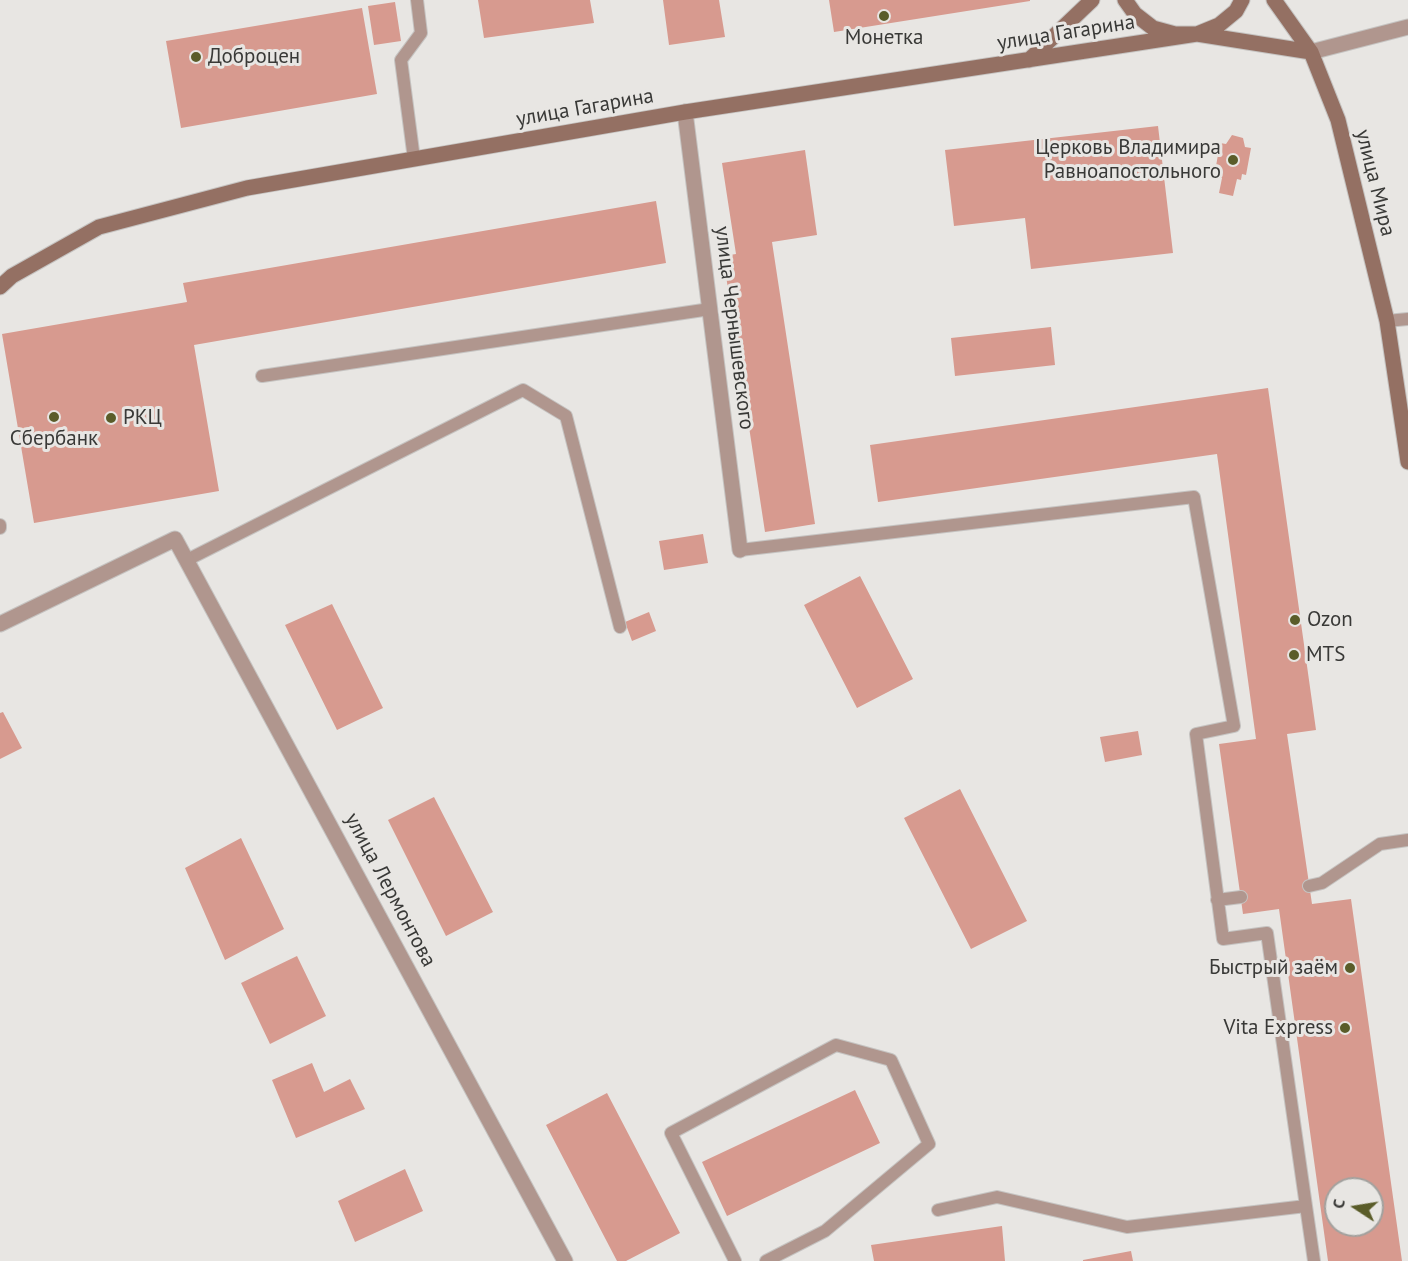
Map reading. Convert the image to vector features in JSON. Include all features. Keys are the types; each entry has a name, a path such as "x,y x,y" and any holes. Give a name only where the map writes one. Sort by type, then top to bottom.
{"main road":[{"path":"1029,60 1092,0"},
{"path":"1125,0 1135,14 1153,28 1175,34 1197,34 1311,52"},
{"path":"1197,34 1219,25 1236,10 1242,0"},
{"name":"улица Мира","path":"1274,0 1311,52 1338,120 1387,321 1408,462"},
{"name":"улица Гагарина","path":"0,287 12,276 99,227 247,188 685,112 1197,34"}],"street":[{"path":"1311,52 1408,27"},
{"name":"улица Чернышевского","path":"685,112 740,550"},
{"name":"улица Лермонтова","path":"0,624 176,539 565,1261"}],"lane":[{"path":"414,159 401,60 421,33 417,0"},
{"path":"262,376 710,309"},
{"path":"1387,321 1408,319"},
{"path":"187,560 523,390 566,416 620,627"},
{"path":"740,550 1194,497 1234,726 1196,734 1222,939 1267,933 1314,1261"},
{"path":"1309,886 1322,883 1380,844 1408,840"},
{"path":"1217,900 1241,897"},
{"path":"735,1261 671,1133 836,1045 891,1060 929,1144 825,1231 766,1261"},
{"path":"938,1210 996,1197 1127,1227 1306,1206"}],"building":[{"path":"478,0 590,0 594,23 484,38"},
{"path":"663,0 719,0 725,37 669,45"},
{"name":"Монетка","path":"829,0 1030,0 1030,1 834,32"},
{"path":"395,2 401,41 374,45 368,6"},
{"path":"362,8 377,94 181,128 166,41"},
{"path":"1158,126 1173,253 1031,269 1025,218 954,226 945,150"},
{"name":"Церковь Владимира Равноапостольного","path":"1232,135 1243,138 1245,147 1251,148 1246,175 1242,174 1241,180 1237,179 1233,196 1219,193 1222,178 1217,177 1217,172 1215,172 1220,143 1226,144"},
{"path":"805,150 817,235 772,242 815,524 765,532 723,256 736,254 722,163"},
{"path":"656,201 666,263 194,345 219,491 34,523 2,334 187,302 183,283"},
{"path":"1051,327 1055,365 955,376 951,338"},
{"path":"1268,388 1316,730 1287,734 1312,904 1351,899 1402,1261 1328,1261 1325,1237 1384,1237 1384,1177 1324,1177 1324,1232 1279,909 1243,914 1219,744 1256,739 1217,454 878,502 870,445"},
{"path":"703,534 708,563 664,570 659,541"},
{"path":"860,576 913,679 857,708 804,605"},
{"path":"332,604 383,708 337,730 285,625"},
{"path":"649,612 656,631 632,641 625,622"},
{"path":"3,712 22,748 0,759 0,713"},
{"path":"1138,731 1142,755 1105,762 1100,737"},
{"path":"960,789 1027,921 971,949 904,818"},
{"path":"434,797 493,912 446,936 388,820"},
{"path":"241,838 284,929 225,960 185,868"},
{"path":"297,956 326,1016 270,1044 241,983"},
{"path":"312,1063 324,1092 350,1079 365,1109 296,1138 272,1080"},
{"path":"855,1090 880,1143 727,1216 702,1162"},
{"path":"607,1093 680,1233 626,1261 617,1261 546,1125"},
{"path":"405,1169 423,1211 355,1242 338,1201"},
{"path":"1002,1226 1005,1261 874,1261 871,1245"},
{"path":"1131,1251 1133,1261 1083,1261 1083,1260"}],"place":[{"name":"Монетка","path":"884,16"},
{"name":"Доброцен","path":"196,57"},
{"name":"Церковь Владимира Равноапостольного","path":"1233,160"},
{"name":"Сбербанк","path":"54,417"},
{"name":"РКЦ","path":"111,418"},
{"name":"Ozon","path":"1295,620"},
{"name":"MTS","path":"1294,655"},
{"name":"Быстрый заём","path":"1350,968"},
{"name":"Vita Express","path":"1345,1028"}]}
